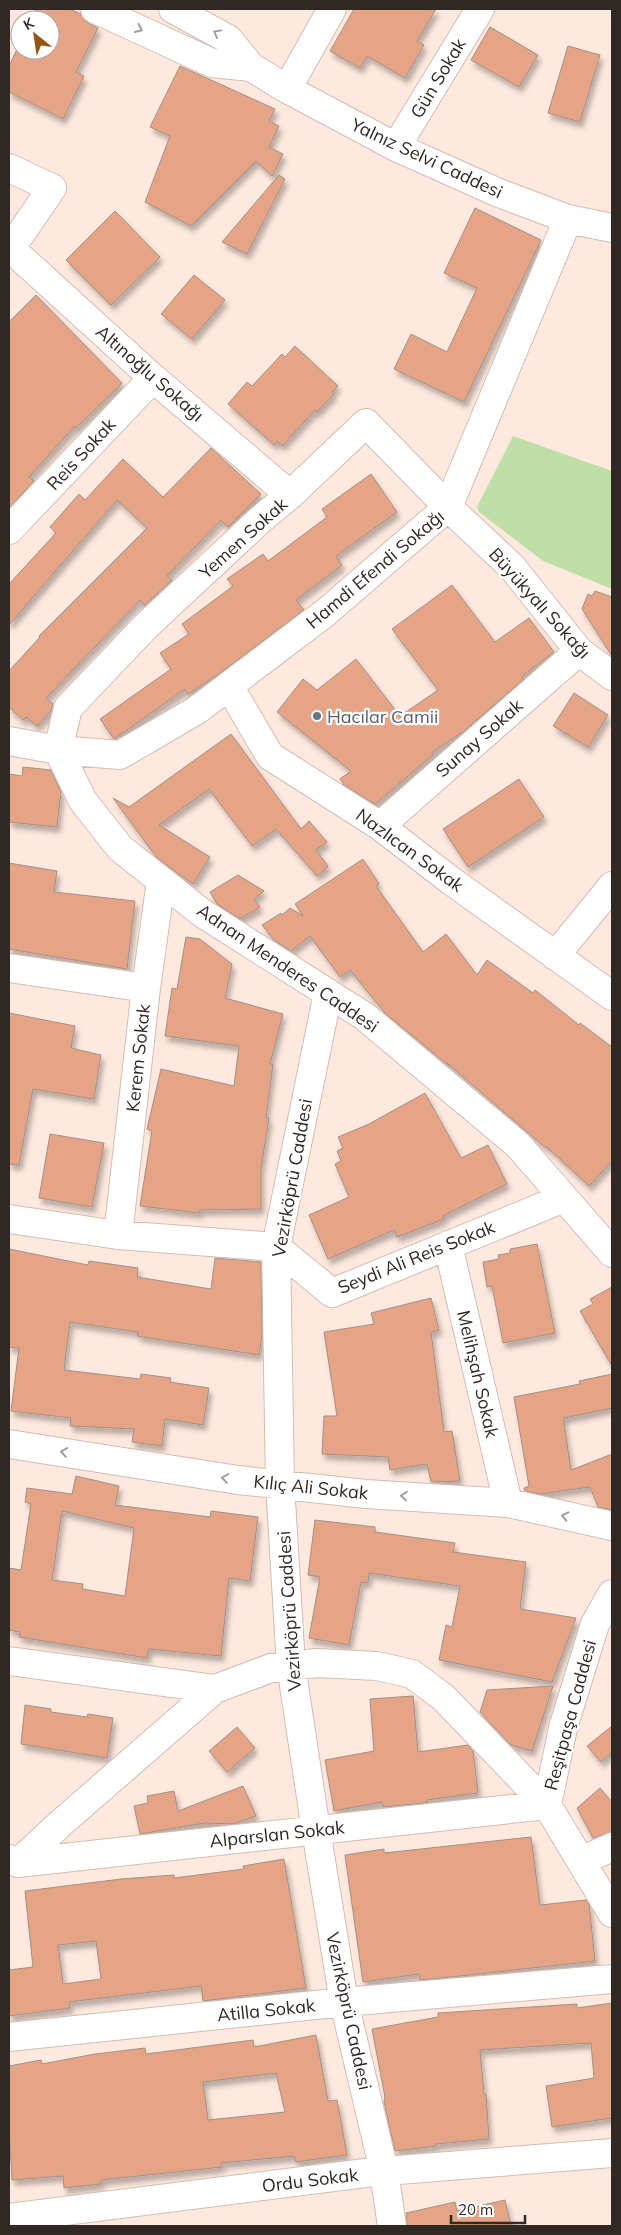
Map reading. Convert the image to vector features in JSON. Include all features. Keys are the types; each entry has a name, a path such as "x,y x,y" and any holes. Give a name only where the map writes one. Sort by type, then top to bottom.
{"street":[{"name":"Yalnız Selvi Caddesi","path":"95,9 212,63 251,67"},
{"name":"Yalnız Selvi Caddesi","path":"173,9 228,40 251,67 287,89 396,147 490,189 568,219 612,228"},
{"path":"287,89 332,9"},
{"name":"Gün Sokak","path":"396,147 480,9"},
{"path":"9,168 52,188 10,250"},
{"name":"Hamdi Efendi Sokağı","path":"58,750 120,754 197,710 325,613 448,507 568,219"},
{"name":"Altınoğlu Sokağı","path":"10,250 153,378 290,495"},
{"name":"Reis Sokak","path":"9,530 153,378"},
{"name":"Yemen Sokak","path":"58,750 68,708 146,626 366,423 448,507"},
{"name":"Büyükyalı Sokağı","path":"448,507 512,567 579,651 612,676"},
{"name":"Sunay Sokak","path":"380,826 579,651"},
{"name":"Nazlıcan Sokak","path":"229,686 270,756 380,826 450,880 612,996"},
{"path":"9,741 58,750"},
{"name":"Adnan Menderes Caddesi","path":"58,750 83,801 120,848 202,912 364,1016 518,1145 612,1253"},
{"name":"Kerem Sokak","path":"118,1235 146,988 161,881"},
{"path":"554,956 612,886"},
{"path":"9,968 146,988"},
{"name":"Vezirköprü Caddesi","path":"328,993 276,1247 280,1484 291,1666 344,2002 384,2170 392,2226"},
{"name":"Seydi Ali Reis Sokak","path":"276,1247 332,1293 564,1198"},
{"path":"9,1219 118,1235 276,1247"},
{"name":"Melihşah Sokak","path":"448,1245 508,1503"},
{"name":"Kılıç Ali Sokak","path":"9,1444 238,1480 366,1494 508,1503 612,1526"},
{"name":"Reşitpaşa Caddesi","path":"612,1594 595,1624 563,1728 547,1805 612,1912"},
{"path":"9,1661 215,1689"},
{"path":"13,1861 61,1823 215,1689 271,1668 317,1663 377,1666 412,1674 444,1698 547,1805"},
{"name":"Alparslan Sokak","path":"13,1861 547,1805"},
{"path":"581,1861 612,1847"},
{"name":"Atilla Sokak","path":"9,2037 344,2002 612,1979"},
{"name":"Ordu Sokak","path":"9,2218 384,2170 612,2153"}],"green space":[{"path":"513,436 612,471 612,589 543,561 479,512 477,507"}],"building":[{"path":"70,9 81,14 88,23 98,28 76,72 84,76 63,119 9,92 9,66 12,60 60,60 60,10 36,10"},
{"path":"354,9 436,9 417,41 424,45 405,78 367,56 360,68 330,51"},
{"path":"490,27 538,55 519,87 471,60"},
{"path":"568,46 600,55 580,122 548,113"},
{"path":"180,66 275,109 269,121 279,126 269,147 283,154 272,176 256,161 191,226 145,202 170,136 150,127"},
{"path":"279,175 285,179 247,254 222,242"},
{"path":"475,208 541,240 464,402 394,369 411,334 447,352 477,288 444,273"},
{"path":"115,211 160,257 111,305 66,260"},
{"path":"194,275 225,300 192,339 161,314"},
{"path":"36,295 122,383 76,428 74,427 29,477 34,481 9,508 9,322"},
{"path":"295,346 338,386 332,392 334,394 317,412 315,410 282,446 277,441 274,445 228,404 247,382 252,386 282,354 285,357"},
{"path":"211,448 261,494 228,527 221,520 167,576 172,580 145,605 140,600 46,698 53,704 51,711 37,726 26,717 23,720 9,707 9,671 39,636 147,528 117,500 9,625 9,584 56,533 50,527 79,494 85,500 123,459 163,497"},
{"path":"371,474 397,512 336,556 342,565 296,600 304,610 219,674 188,694 185,689 114,739 100,719 171,669 160,653 189,634 182,624 233,586 227,579 263,554 268,561 327,517 322,509"},
{"path":"452,585 495,642 529,618 554,652 522,676 524,679 464,731 433,752 434,754 375,804 344,785 340,779 351,771 277,712 303,679 317,690 356,659 400,716 438,690 392,629"},
{"path":"595,591 612,597 612,656 582,609 588,594 592,596"},
{"path":"574,693 608,715 588,747 553,726"},
{"path":"231,734 301,829 309,821 327,842 316,850 328,866 317,876 276,829 252,846 209,789 159,825 210,857 193,884 157,858 113,798 129,807"},
{"path":"23,767 51,770 61,792 57,827 9,822 9,774 22,776"},
{"path":"519,779 544,817 468,867 443,829"},
{"path":"363,859 379,884 376,886 423,952 446,934 477,975 487,960 533,993 535,990 579,1025 580,1023 612,1047 612,1161 589,1186 547,1147 385,1013 350,970 340,977 310,936 291,951 274,940 262,925 281,913 282,915 290,908 303,916 295,904"},
{"path":"9,863 57,871 54,892 135,901 127,969 9,949"},
{"path":"238,875 264,891 254,899 260,907 240,919 217,904 210,892"},
{"path":"186,937 200,939 232,964 225,998 283,1014 270,1064 273,1064 266,1118 269,1118 261,1168 261,1209 200,1210 199,1213 140,1206 152,1131 147,1129 161,1069 234,1086 239,1046 165,1036 172,988 177,989"},
{"path":"9,1013 75,1026 71,1048 101,1055 94,1099 33,1089 19,1165 9,1164"},
{"path":"425,1093 461,1158 488,1145 507,1184 443,1216 444,1219 397,1237 394,1230 328,1259 309,1215 349,1197 335,1164 341,1161 337,1151 343,1148 338,1137 369,1124"},
{"path":"50,1134 104,1143 92,1207 39,1198"},
{"path":"537,1244 555,1333 503,1343 492,1286 487,1287 483,1262 499,1259 498,1255 510,1253 510,1249"},
{"path":"9,1249 88,1265 89,1261 138,1268 137,1277 211,1289 215,1258 261,1262 262,1335 259,1355 137,1336 138,1332 70,1322 64,1370 140,1379 141,1374 171,1378 170,1382 209,1388 203,1425 165,1419 162,1446 132,1442 134,1429 70,1426 71,1418 11,1411 19,1348 9,1347"},
{"path":"612,1287 612,1366 580,1311 593,1304 590,1299"},
{"path":"431,1298 439,1330 431,1332 444,1432 452,1431 460,1481 431,1482 427,1464 390,1470 388,1457 322,1454 324,1416 337,1416 324,1332 374,1324 371,1313"},
{"path":"612,1374 612,1408 564,1418 564,1424 571,1470 612,1454 612,1510 598,1507 590,1487 540,1494 525,1491 524,1488 529,1486 514,1397 580,1384 579,1381"},
{"path":"76,1476 119,1486 115,1505 210,1517 211,1511 258,1517 250,1581 229,1578 221,1656 149,1649 147,1658 19,1637 20,1632 9,1630 9,1568 21,1570 31,1504 25,1502 27,1488 72,1494","holes":["62,1511 134,1528 125,1596 82,1589 83,1584 52,1580"]},
{"path":"315,1520 375,1527 375,1532 455,1543 453,1552 526,1562 520,1609 576,1618 552,1682 439,1660 446,1625 452,1627 460,1586 369,1573 368,1583 361,1582 349,1645 309,1638 320,1577 308,1575"},
{"path":"553,1686 532,1751 511,1745 480,1712 487,1690"},
{"path":"413,1696 418,1752 468,1745 473,1751 478,1793 427,1800 428,1802 424,1803 383,1807 382,1802 334,1811 325,1760 374,1751 370,1699"},
{"path":"25,1705 51,1709 51,1712 87,1717 88,1714 113,1718 107,1758 21,1744"},
{"path":"612,1726 612,1752 601,1762 587,1746"},
{"path":"237,1727 255,1748 227,1772 209,1751"},
{"path":"243,1786 256,1816 233,1824 205,1823 140,1834 134,1806 148,1803 147,1796 174,1791 178,1811"},
{"path":"600,1788 612,1802 612,1832 593,1838 577,1808"},
{"path":"531,1837 540,1905 586,1900 589,1904 595,1961 420,1980 419,1974 363,1982 345,1855 384,1849 384,1853"},
{"path":"284,1859 306,1988 203,2001 201,1986 69,2002 70,2008 9,2016 9,1970 33,1967 25,1891 121,1879 174,1875 174,1878 244,1869 243,1866","holes":["96,1941 101,1979 63,1984 58,1945"]},
{"path":"612,2003 612,2118 552,2127 546,2086 594,2078 591,2043 480,2050 484,2094 486,2094 489,2139 436,2144 436,2146 395,2151 384,2102 385,2097 372,2029 438,2017 438,2013 577,2004 577,2008"},
{"path":"316,2035 328,2101 337,2100 347,2155 296,2162 294,2156 221,2163 222,2167 101,2180 101,2184 64,2188 63,2176 12,2180 9,2128 9,2066 41,2060 42,2064 95,2054 145,2048 146,2054 253,2040 254,2047","holes":["276,2073 285,2112 208,2120 203,2082"]},
{"path":"505,2200 511,2226 407,2226 406,2213 455,2202 457,2211"}],"place":[{"name":"Hacılar Camii","path":"317,716"}]}
